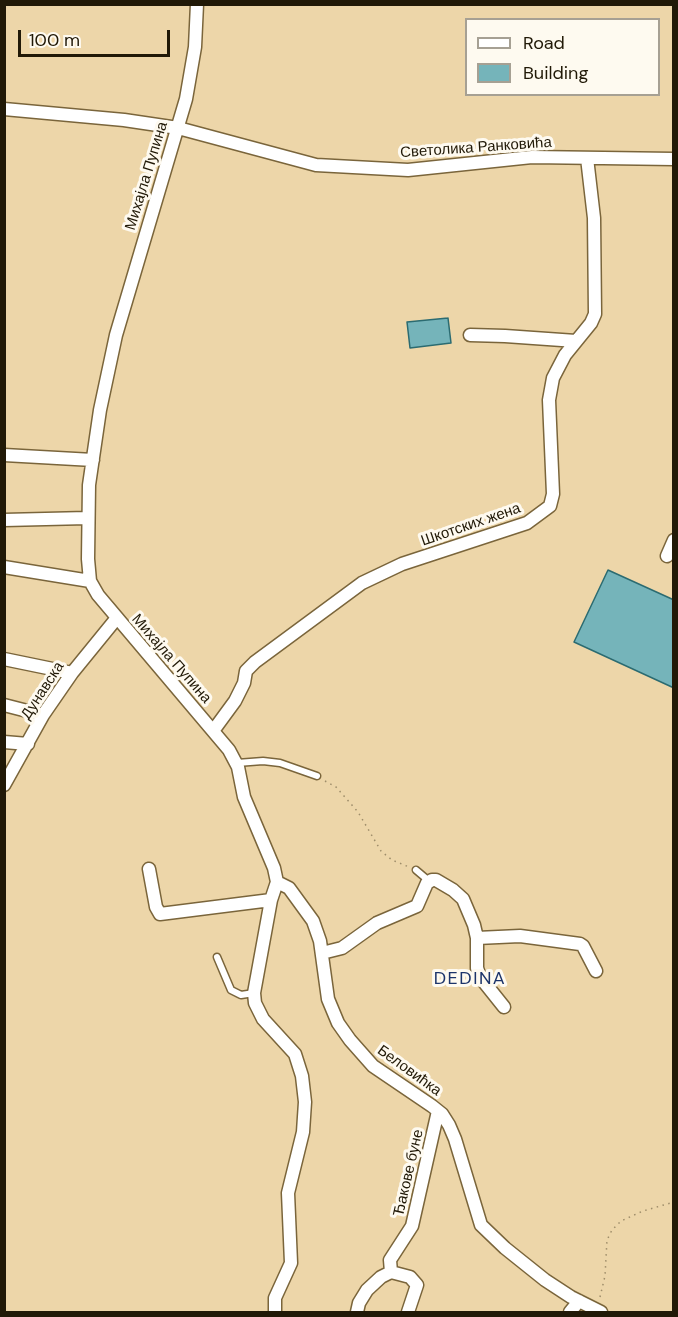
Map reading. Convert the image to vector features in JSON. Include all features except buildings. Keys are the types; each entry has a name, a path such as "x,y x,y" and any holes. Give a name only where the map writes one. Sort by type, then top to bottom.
{"street":[{"name":"Михајла Пупина","path":"197,4 194,55 178,128 136,262 116,335 100,411 88,485 90,581 116,619 229,750 236,763 244,797 267,851 277,882"},
{"name":"Светолика Ранковића","path":"4,110 124,120 178,128 316,165 408,170 532,157 674,159"},
{"name":"Шкотских жена","path":"213,731 235,701 244,683 246,671 255,662 362,583 402,564 527,523 550,506 553,494 549,400 553,378 565,355 591,323 595,314 594,218 587,158"},
{"path":"470,335 576,341"},
{"path":"4,455 93,460"},
{"path":"4,520 87,518"},
{"path":"667,556 674,540"},
{"path":"4,567 90,581"},
{"name":"Дунавска","path":"4,785 43,715 72,673 116,619"},
{"path":"4,659 72,673"},
{"path":"4,705 43,715"},
{"path":"4,742 28,744"},
{"path":"149,869 156,907 160,914 271,900"},
{"path":"322,953 342,948 377,923 417,906 429,881 439,882 464,899 477,938 480,977 504,1007"},
{"path":"275,1312 275,1298 291,1263 288,1193 303,1132 305,1102 302,1076 295,1054 263,1019 255,1003 254,993 271,900 277,882"},
{"name":"Беловићка","path":"277,882 289,888 313,921 320,942 328,999 338,1023 350,1040 373,1066 438,1111 449,1125 481,1225 505,1248 545,1280 579,1302 598,1311"},
{"path":"477,938 520,936 580,944 596,971"},
{"name":"Ђакове буне","path":"391,1272 390,1260 412,1226 438,1111"},
{"path":"357,1312 359,1303 367,1290 381,1277 391,1272 410,1277 417,1285 408,1312"},
{"path":"570,1312 579,1302"}],"lane":[{"path":"236,763 262,761 280,763 317,776"},
{"path":"416,870 429,881"},
{"path":"217,957 231,990 241,995 254,993"}],"path":[{"path":"317,776 340,790 364,821 381,851 392,860 416,870"},
{"path":"598,1311 604,1285 606,1245 612,1230 621,1221 643,1211 674,1202"}],"district":[{"name":"DEDINA","path":"470,979"}]}
